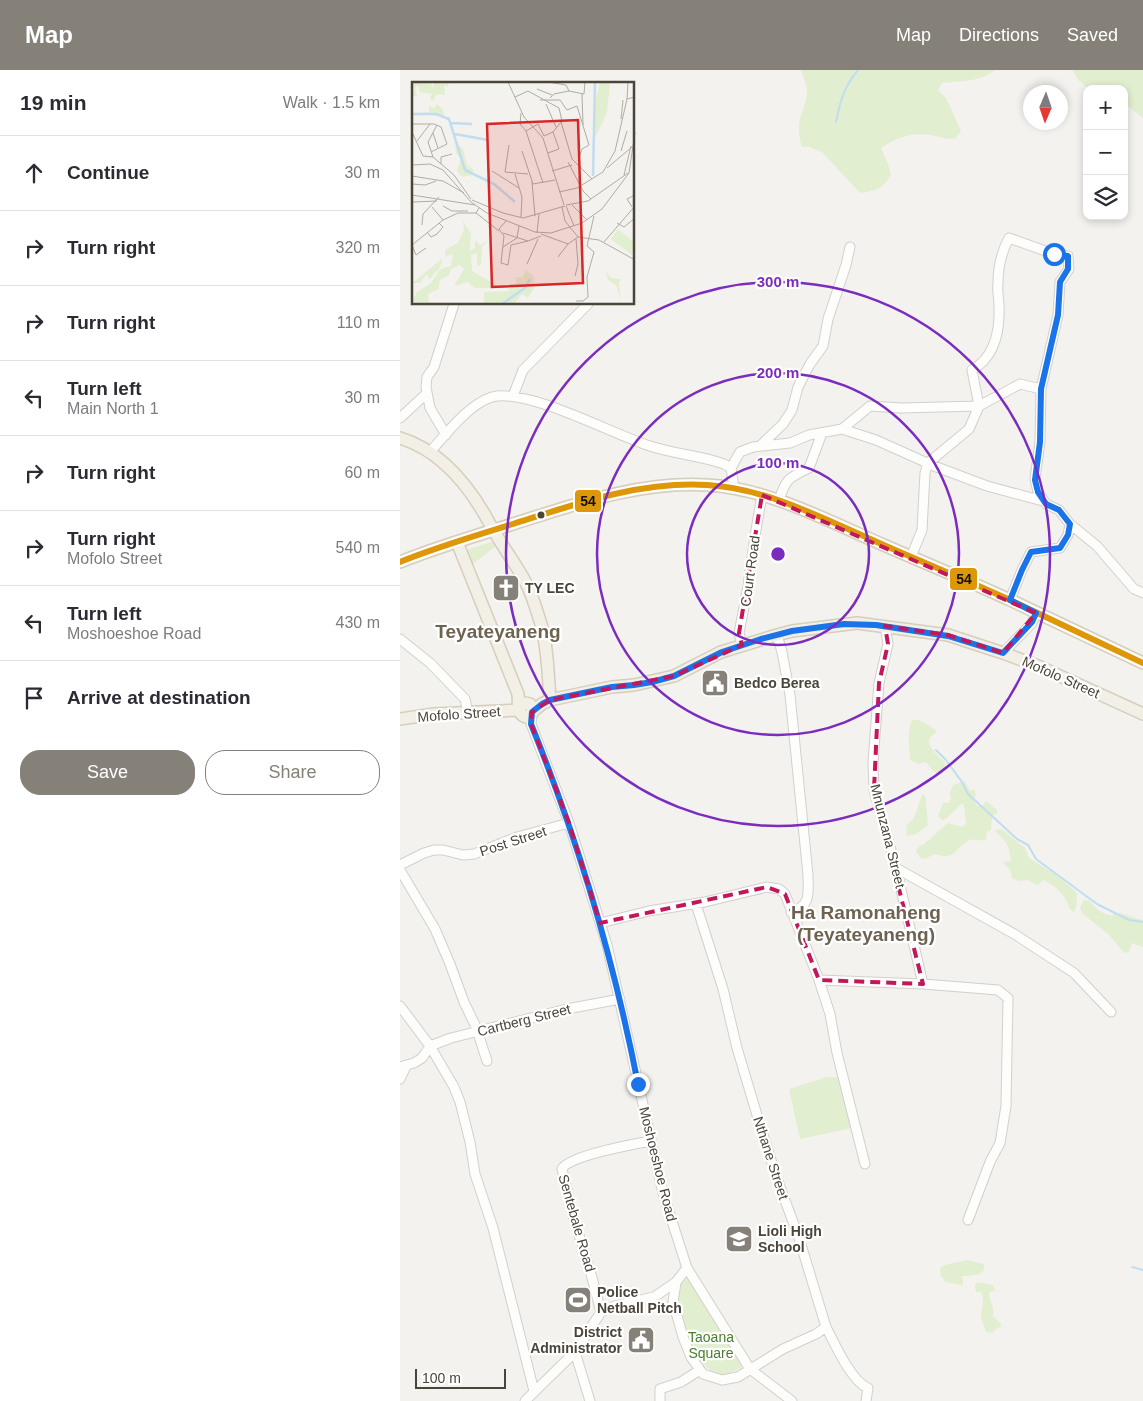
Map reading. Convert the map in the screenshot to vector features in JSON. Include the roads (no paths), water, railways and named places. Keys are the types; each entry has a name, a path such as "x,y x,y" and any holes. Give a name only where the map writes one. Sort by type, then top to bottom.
{"main road":[{"path":"400,438 417,444 430,452 460,479 482,507 528,586 542,626 546,651 531,709"},
{"path":"400,562 572,505 648,487 706,485 734,488 779,500 1010,600 1143,663"},
{"name":"Moshoeshoe Road","path":"457,542 518,694 531,709"},
{"name":"Mofolo Street","path":"400,719 434,714 531,709 612,687 634,685 674,676 722,652 792,631 857,623 948,636 1003,653 1038,666 1143,714"}],"street":[{"path":"911,557 922,530 925,473 928,463 969,429 979,406 972,370 981,365 991,352 999,331 1000,307 998,284 1000,264 1009,238 1054,254 1068,256 1068,269 1060,282 1058,315 1041,389 1040,442 1035,480 1038,492 1046,504 1059,510 1070,524 1097,546 1134,590 1143,593"},
{"path":"760,447 783,424 792,410 798,387 810,364 823,346 828,319 846,266 850,247"},
{"path":"446,435 430,408 426,394 427,377 434,367 454,305"},
{"path":"514,396 523,370 587,305"},
{"path":"734,488 730,468 740,452 752,447 790,443 809,435 842,429 870,406 901,408 979,406 1020,384 1041,389"},
{"path":"400,418 426,394"},
{"path":"430,452 474,406 491,398 514,396 574,416 647,445 716,461 730,468"},
{"path":"842,429 876,440 987,486 1044,501"},
{"path":"779,500 785,482 794,475 809,468 822,433"},
{"name":"Court Road","path":"742,645 739,633 762,495"},
{"path":"1010,600 1031,552 1060,548 1068,535 1070,524"},
{"path":"1003,653 1032,622 1036,613"},
{"name":"Mnunzana Street","path":"885,626 888,644 878,683 873,762 874,790 896,868 923,984"},
{"path":"777,635 790,695 808,875 808,898 804,906 799,910 791,912"},
{"path":"400,639 430,663 465,699 468,713"},
{"name":"Moshoeshoe Road","path":"531,709 600,923 620,999 663,1192 687,1268 750,1369 792,1401"},
{"name":"Post Street","path":"400,865 434,850 443,850 463,855 474,854 517,837 569,823"},
{"path":"896,868 1016,935 1074,973 1110,1012"},
{"path":"400,870 435,929 477,1031 487,1061"},
{"path":"600,923 657,910 696,904 767,887 779,889 785,894 820,980 830,1014 845,1087 865,1164"},
{"name":"Nthane Street","path":"696,904 723,989 737,1048 760,1125 776,1176 799,1238 826,1327 855,1377 862,1386 868,1388 866,1401"},
{"path":"820,980 923,984 998,990 1008,998 1006,1106 1000,1143 990,1162 968,1220"},
{"name":"Cartberg Street","path":"430,1046 477,1031 566,1009 620,999"},
{"path":"400,1006 430,1046 460,1102 470,1142 475,1174 493,1228 534,1391"},
{"path":"400,1079 403,1067 422,1058 430,1046"},
{"name":"Sentebale Road","path":"601,1312 592,1274 574,1219 562,1169 564,1164 572,1161 619,1147 651,1141"},
{"path":"525,1401 575,1352 601,1312 615,1306 654,1297 676,1282 687,1268"},
{"path":"676,1282 673,1302 677,1320 691,1357 703,1374 722,1380 738,1377 782,1349 816,1334 826,1327"},
{"path":"575,1352 590,1401"},
{"path":"660,1401 660,1389 681,1382 700,1370"}],"waterway":[{"path":"836,122 843,94 858,70"},
{"path":"936,750 946,760 968,794 1017,839 1028,845 1036,859 1097,904 1129,920 1143,922"},
{"path":"1132,1267 1143,1270"}],"place":[{"name":"TY LEC","path":"506,588"},
{"name":"Bedco Berea","path":"715,683"},
{"name":"Lioli High School","path":"739,1239"},
{"name":"Police Netball Pitch","path":"578,1300"},
{"name":"District Administrator","path":"641,1340"}],"district":[{"name":"Teyateyaneng","path":"498,631"},
{"name":"Ha Ramonaheng (Teyateyaneng)","path":"866,923"}],"park label":[{"name":"Taoana Square","path":"711,1346"}]}
